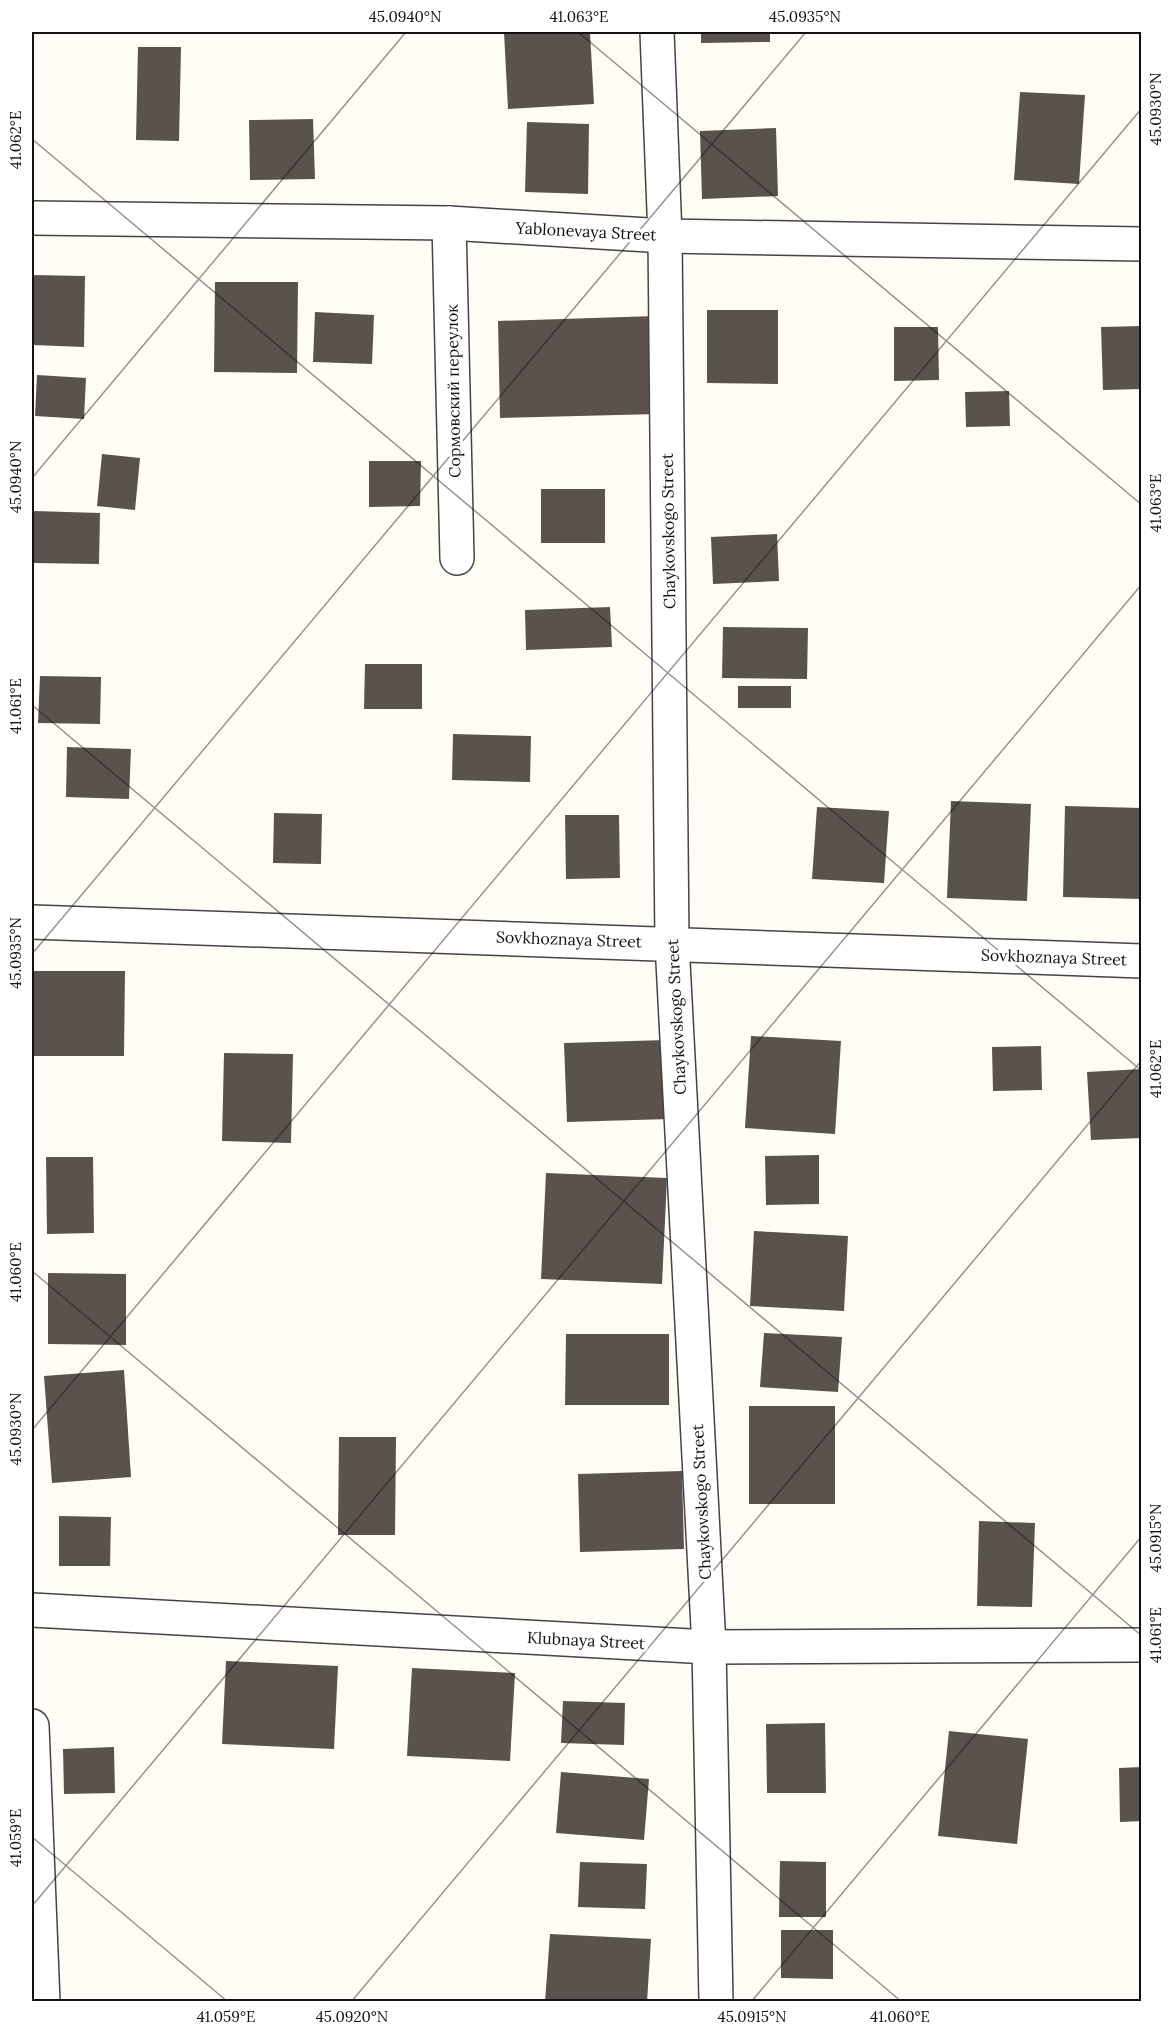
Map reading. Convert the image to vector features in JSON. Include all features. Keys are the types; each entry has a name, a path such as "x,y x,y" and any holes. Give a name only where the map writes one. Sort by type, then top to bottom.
{"street":[{"name":"Chaykovskogo Street","path":"657,32 665,236 672,943 709,1647 716,2001"},
{"name":"Yablonevaya Street","path":"32,218 448,223 665,236 1142,244"},
{"name":"Сормовский переулок","path":"448,223 457,558"},
{"name":"Sovkhoznaya Street","path":"32,922 1142,960"},
{"name":"Klubnaya Street","path":"32,1610 709,1647 1142,1645"},
{"path":"32,1726 43,2001"}],"building":[{"path":"504,32 590,32 594,104 508,109"},
{"path":"701,32 770,32 770,42 701,43"},
{"path":"138,47 181,47 179,141 136,140"},
{"path":"1020,92 1085,95 1079,184 1014,180"},
{"path":"313,119 315,179 250,180 249,120"},
{"path":"527,122 589,124 588,194 525,192"},
{"path":"776,128 778,196 702,199 700,131"},
{"path":"32,275 85,276 84,347 32,345"},
{"path":"215,282 298,282 297,373 214,372"},
{"path":"707,310 778,310 778,384 707,383"},
{"path":"315,312 374,315 372,364 313,362"},
{"path":"655,316 658,414 500,418 498,321"},
{"path":"1142,326 1142,389 1103,390 1101,327"},
{"path":"894,327 938,327 939,380 894,381"},
{"path":"37,375 86,378 84,419 35,416"},
{"path":"1009,391 1010,426 966,427 965,392"},
{"path":"102,454 140,458 135,510 97,506"},
{"path":"369,461 421,461 420,506 369,507"},
{"path":"541,489 605,489 605,543 541,543"},
{"path":"34,511 100,513 99,564 33,563"},
{"path":"777,534 779,581 713,584 711,537"},
{"path":"610,607 612,647 526,650 525,610"},
{"path":"723,627 808,628 807,679 722,678"},
{"path":"365,664 422,664 422,709 364,709"},
{"path":"40,676 101,677 100,724 38,723"},
{"path":"738,686 791,686 791,708 738,708"},
{"path":"453,734 531,736 530,782 452,780"},
{"path":"67,747 131,749 129,799 66,797"},
{"path":"951,801 1031,804 1027,901 947,898"},
{"path":"1065,806 1142,808 1142,899 1063,897"},
{"path":"817,807 889,811 884,883 812,879"},
{"path":"274,813 322,814 321,864 273,863"},
{"path":"565,815 619,815 620,878 566,879"},
{"path":"32,971 125,971 124,1056 32,1056"},
{"path":"751,1036 841,1041 835,1134 745,1128"},
{"path":"667,1040 669,1119 567,1122 564,1043"},
{"path":"1041,1046 1042,1090 993,1091 992,1047"},
{"path":"224,1053 293,1054 291,1143 222,1141"},
{"path":"1142,1069 1142,1138 1091,1140 1087,1072"},
{"path":"819,1155 819,1204 766,1205 765,1156"},
{"path":"46,1157 93,1157 94,1233 47,1234"},
{"path":"546,1173 667,1178 662,1284 541,1279"},
{"path":"754,1231 848,1236 844,1311 750,1306"},
{"path":"48,1273 126,1274 126,1345 48,1344"},
{"path":"764,1333 842,1337 838,1392 760,1387"},
{"path":"566,1334 669,1334 669,1405 565,1405"},
{"path":"124,1370 131,1477 52,1483 44,1376"},
{"path":"749,1406 835,1406 835,1504 749,1504"},
{"path":"339,1437 396,1437 395,1535 338,1535"},
{"path":"682,1471 684,1549 580,1552 578,1474"},
{"path":"59,1516 111,1517 110,1566 59,1566"},
{"path":"979,1521 1035,1523 1032,1607 977,1606"},
{"path":"226,1661 338,1666 334,1749 222,1744"},
{"path":"412,1668 515,1673 510,1761 407,1756"},
{"path":"563,1701 625,1703 624,1745 561,1743"},
{"path":"825,1723 826,1793 767,1793 766,1724"},
{"path":"949,1731 1028,1739 1017,1844 938,1836"},
{"path":"114,1747 115,1793 64,1794 63,1749"},
{"path":"1142,1767 1142,1821 1120,1822 1119,1768"},
{"path":"561,1772 649,1779 644,1840 556,1833"},
{"path":"780,1861 826,1862 826,1917 779,1917"},
{"path":"580,1862 647,1864 645,1909 578,1907"},
{"path":"781,1930 833,1930 833,1979 781,1978"},
{"path":"550,1934 651,1939 647,2002 545,2002"}]}
